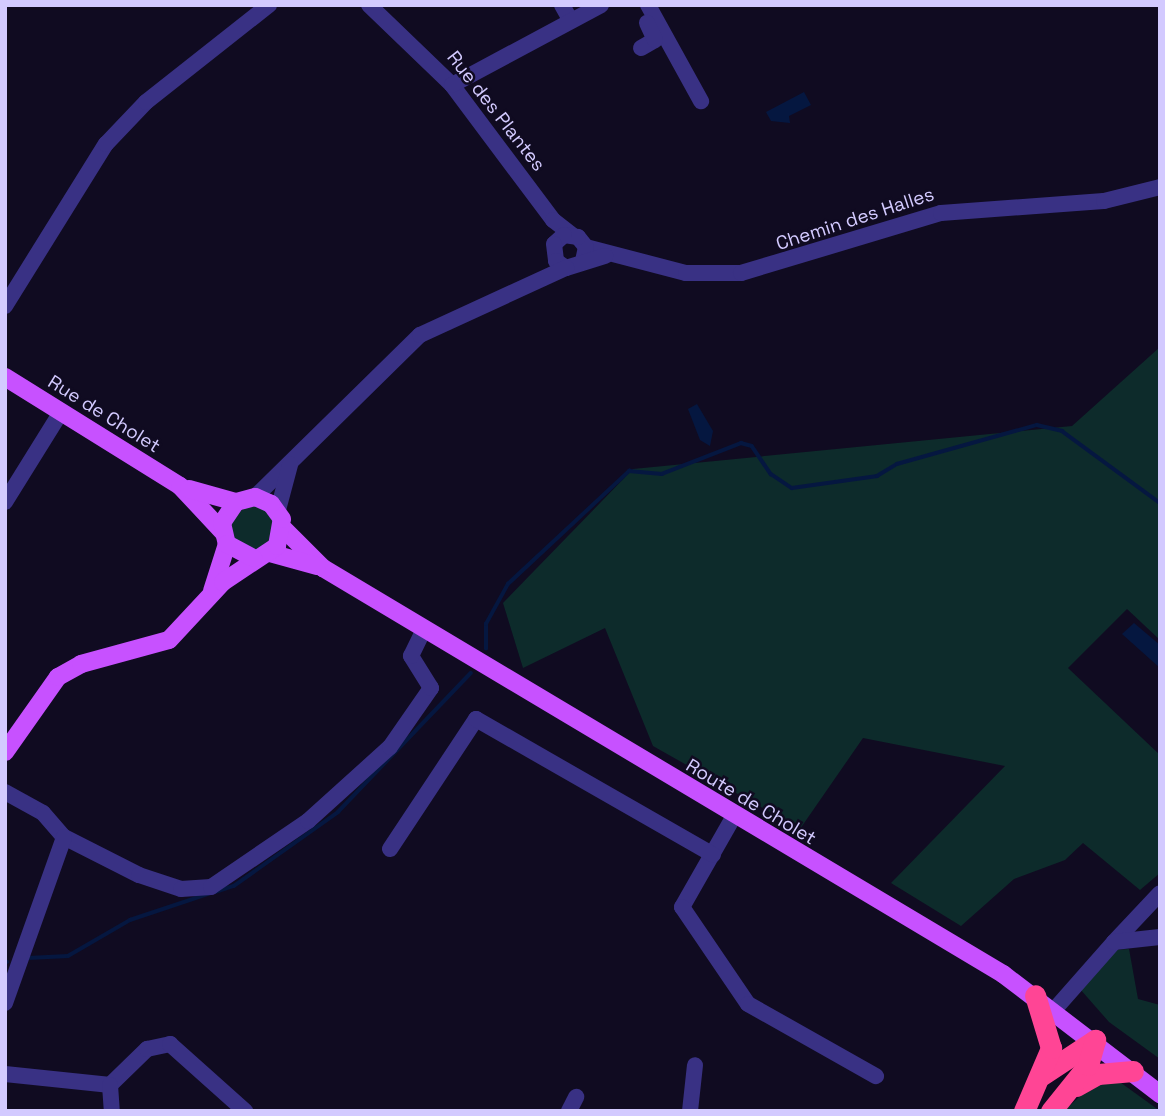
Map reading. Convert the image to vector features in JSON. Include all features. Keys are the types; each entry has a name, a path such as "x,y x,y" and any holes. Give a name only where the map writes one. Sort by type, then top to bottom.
{"highway":[{"path":"1024,1111 1042,1075 1052,1039 1035,995"},
{"path":"1042,1075 1096,1040"},
{"path":"1051,1111 1072,1088 1096,1040"},
{"path":"1072,1088 1098,1074 1150,1085"}],"main road":[{"name":"Rue de Cholet","path":"5,377 180,486 236,502"},
{"name":"Rue de Cholet","path":"180,486 225,538"},
{"path":"5,752 58,677 81,664 169,640 211,593 261,555 283,528 278,510 255,497 236,502 211,593"},
{"name":"Route de Cholet","path":"283,528 323,568 1035,995 1096,1040 1150,1085"},
{"path":"225,538 261,555"},
{"name":"Route de Cholet","path":"261,555 323,568"}],"street":[{"path":"5,306 106,145 146,102 269,5"},
{"name":"Rue des Plantes","path":"369,5 452,85 552,219 561,243"},
{"path":"562,5 571,21"},
{"path":"452,85 601,5"},
{"path":"638,5 655,40 641,48"},
{"path":"648,5 701,101"},
{"name":"Chemin des Halles","path":"561,243 584,254 686,273 741,273 941,213 1104,201 1160,187"},
{"path":"561,243 566,268"},
{"path":"541,279 561,243"},
{"path":"255,497 420,335 566,268 584,254"},
{"path":"5,502 61,412"},
{"path":"278,510 291,462"},
{"path":"5,792 43,813 64,837 167,886 198,889 236,874 342,793 390,747 431,688 411,656 424,629"},
{"path":"390,849 476,719 713,855"},
{"path":"734,816 682,907 748,1004 876,1076"},
{"path":"5,1003 64,837"},
{"path":"1055,1009 1160,893"},
{"path":"1114,942 1160,937"},
{"path":"110,1085 147,1049 170,1044 245,1111"},
{"path":"690,1111 695,1065"},
{"path":"5,1074 110,1085"},
{"path":"110,1085 112,1111"}],"green space":[{"path":"1160,347 1160,640 1127,609 1068,668 1160,755 1160,873 1140,890 1083,843 1065,860 1014,879 961,926 891,883 1005,766 863,738 800,829 653,746 605,628 523,668 503,603 633,469 1072,426"},
{"path":"254,502 274,514 274,539 253,551 232,541 229,518"},
{"path":"1129,949 1138,999 1160,1005 1160,1059 1109,1022 1080,989 1115,950"},
{"path":"1117,1080 1160,1111 1064,1111 1093,1084"}],"water":[{"path":"804,92 811,105 789,116 790,123 771,121 766,112"},
{"path":"697,404 713,431 710,446 700,440 688,409"},
{"path":"1134,623 1160,645 1160,668 1122,634"}],"waterway":[{"path":"486,649 486,624 508,584 629,471 662,474 741,443 752,446 771,474 792,488 877,476 897,464 1037,425 1062,431 1160,503"},
{"path":"215,892 234,886 338,812 471,673"},
{"path":"28,958 68,956 130,920 208,894"}]}
